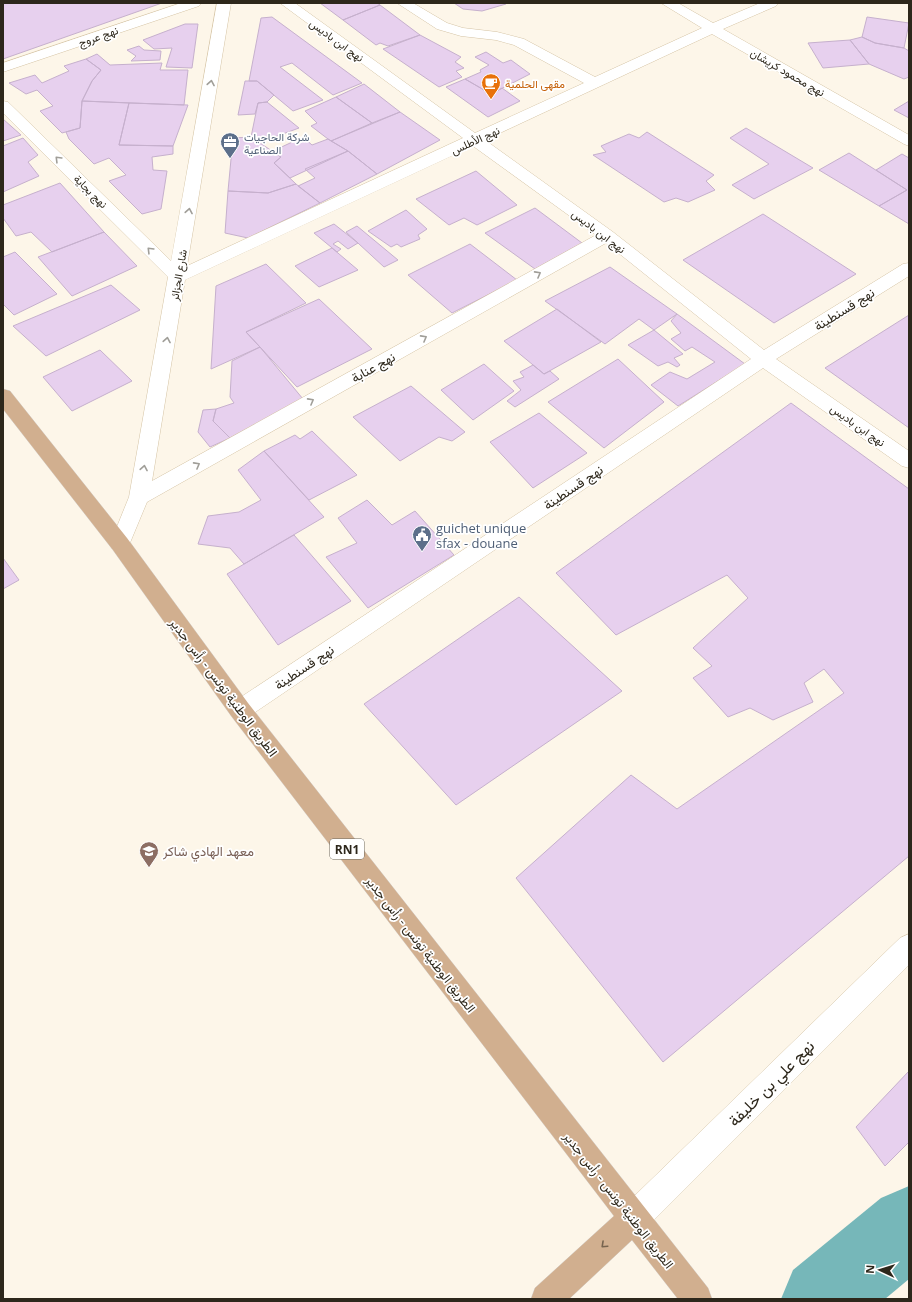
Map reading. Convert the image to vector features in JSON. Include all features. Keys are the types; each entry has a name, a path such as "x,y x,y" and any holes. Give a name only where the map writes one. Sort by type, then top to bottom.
{"main road":[{"name":"الطريق الوطنية تونس - رأس جدير","path":"3,396 120,544 240,710 633,1219 697,1299"},
{"path":"546,1299 633,1219"}],"street":[{"name":"نهج عروج","path":"3,68 194,3"},
{"name":"شارع الجزائر","path":"120,544 139,497 224,3"},
{"name":"نهج ابن باديس","path":"287,3 473,140 607,236 763,359 909,461"},
{"path":"404,3 442,26 461,32 509,39 519,42 595,83"},
{"name":"نهج محمود كريشان","path":"668,3 909,141"},
{"name":"نهج الأطلس","path":"178,277 711,29 771,3"},
{"name":"نهج بجاية","path":"3,105 178,277"},
{"name":"نهج عنابة","path":"139,497 607,236"},
{"name":"نهج قسنطينة","path":"240,710 763,359 909,268"},
{"name":"نهج علي بن خليفة","path":"633,1219 909,947"}],"building":[{"path":"3,3 162,3 3,59"},
{"path":"320,3 377,3 380,5 343,20"},
{"path":"454,3 506,4 482,11 463,9"},
{"path":"380,5 420,35 388,46 380,43 376,45 343,20"},
{"path":"272,17 362,83 333,95 292,63 280,67 323,100 293,111 257,81 249,81 261,18"},
{"path":"867,17 909,23 904,48 875,43 862,37"},
{"path":"185,24 198,24 192,68 166,67 172,48 154,49 143,40"},
{"path":"420,35 461,57 455,62 464,68 456,71 462,77 439,87 383,49"},
{"path":"862,37 875,43 904,48 909,51 909,77 904,79 869,64 850,40"},
{"path":"850,40 869,64 823,68 808,43"},
{"path":"139,46 144,50 161,51 160,60 131,61 136,56 127,50"},
{"path":"486,52 503,63 511,60 530,74 491,94 465,79 481,72 480,70 489,65 475,57"},
{"path":"97,54 110,65 162,63 160,70 188,70 184,105 82,101 92,81 101,70 86,59"},
{"path":"86,59 101,70 92,81 82,101 80,128 62,133 40,111 53,106 37,90 26,94 9,83 35,75 42,83 69,71 64,66"},
{"path":"465,79 491,94 502,88 520,101 488,117 446,87"},
{"path":"245,81 257,81 274,95 267,102 258,103 255,114 238,115"},
{"path":"364,84 400,112 372,123 336,97"},
{"path":"336,97 372,123 331,141 328,139 311,126 317,123 305,111"},
{"path":"82,101 129,103 119,145 173,146 173,154 152,157 153,170 167,171 161,209 142,214 109,181 126,175 109,158 94,164 69,139 66,132 80,128"},
{"path":"909,101 909,118 894,110"},
{"path":"267,102 299,128 261,142 251,137 258,103"},
{"path":"129,103 188,105 173,146 119,145"},
{"path":"400,112 440,140 377,174 348,151 331,141"},
{"path":"3,119 21,135 3,141"},
{"path":"746,128 813,168 754,199 732,185 769,164 730,138"},
{"path":"647,132 714,175 706,181 715,190 688,202 676,198 664,202 593,155 606,152 601,146 629,134 639,138"},
{"path":"251,137 281,157 274,163 296,184 268,193 228,191 233,138"},
{"path":"303,137 312,145 328,139 348,151 290,178 274,163 281,157 273,151"},
{"path":"23,138 38,155 28,162 39,176 3,192 3,146"},
{"path":"348,151 377,174 320,203 298,186 315,178 305,169"},
{"path":"849,153 907,190 879,206 819,170"},
{"path":"902,154 909,158 909,224 879,206 907,190 876,170"},
{"path":"476,171 517,205 477,225 464,218 449,225 416,199"},
{"path":"60,183 104,232 52,252 31,232 16,236 3,218 3,205"},
{"path":"296,184 320,203 248,238 225,233 228,191 268,193"},
{"path":"535,208 582,243 535,269 485,233"},
{"path":"406,210 427,229 418,235 420,239 401,247 397,244 391,247 368,231"},
{"path":"763,214 856,274 774,323 683,260"},
{"path":"334,224 358,243 348,249 338,241 333,244 341,249 337,252 314,233"},
{"path":"357,226 398,260 384,267 346,232"},
{"path":"104,232 137,266 72,296 38,257"},
{"path":"470,244 517,280 452,313 408,275"},
{"path":"332,248 358,270 319,287 295,266"},
{"path":"15,252 57,294 14,315 3,304 3,257"},
{"path":"266,264 306,303 246,332 260,347 211,369 216,286"},
{"path":"610,267 677,314 654,330 639,319 605,344 545,301"},
{"path":"111,285 140,310 46,356 13,326"},
{"path":"319,299 372,349 297,387 246,332"},
{"path":"557,309 601,342 544,374 504,341"},
{"path":"677,314 745,364 678,406 651,385 670,372 687,379 715,362 692,347 685,351 671,339 681,333 671,321"},
{"path":"909,315 909,428 825,368"},
{"path":"654,330 683,354 674,358 680,365 677,367 668,362 658,366 628,345"},
{"path":"260,347 303,399 230,438 213,421 216,409 234,403 230,397 232,361"},
{"path":"100,350 132,381 72,411 43,377"},
{"path":"618,359 664,402 604,448 548,402"},
{"path":"484,364 514,391 473,420 441,390"},
{"path":"533,365 544,374 550,371 559,379 515,407 507,401 521,390 513,381 524,377 520,372"},
{"path":"411,386 465,432 452,441 439,437 400,461 353,417"},
{"path":"791,403 909,489 909,856 663,1062 516,878 631,775 677,809 844,693 824,669 804,683 813,702 773,720 750,708 728,717 693,678 712,666 693,648 748,598 727,575 616,635 556,573"},
{"path":"216,409 213,421 230,438 210,447 198,432 203,410"},
{"path":"539,413 587,453 533,488 490,442"},
{"path":"312,431 357,475 309,500 264,451 295,435 300,439"},
{"path":"264,451 324,517 244,564 230,548 198,544 208,516 239,512 261,500 238,470"},
{"path":"367,500 392,525 415,511 454,555 368,608 326,557 357,543 338,518"},
{"path":"294,535 351,601 278,645 227,574"},
{"path":"3,558 19,580 3,589"},
{"path":"519,597 622,691 456,805 364,704"},
{"path":"909,1071 909,1142 885,1166 856,1127"}],"waterway":[{"path":"822,1299 909,1226"}],"place":[{"name":"مقهى الحلمية","path":"491,100"},
{"name":"شركة الحاجيات الصناعية","path":"230,159"},
{"name":"guichet unique sfax - douane","path":"422,552"},
{"name":"معهد الهادي شاكر","path":"149,868"}]}
